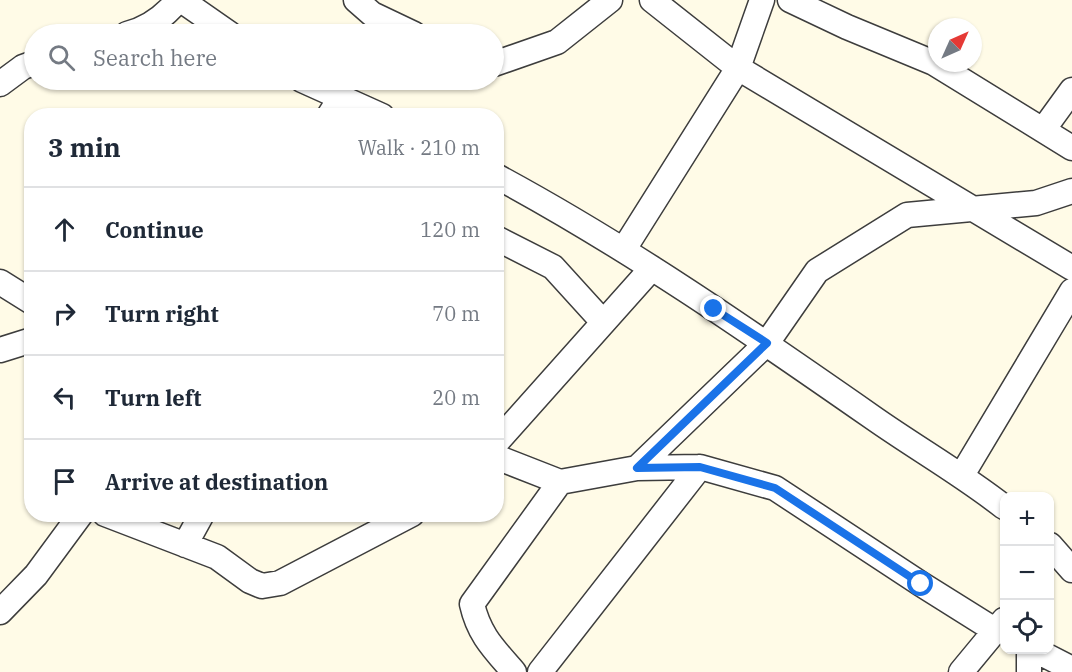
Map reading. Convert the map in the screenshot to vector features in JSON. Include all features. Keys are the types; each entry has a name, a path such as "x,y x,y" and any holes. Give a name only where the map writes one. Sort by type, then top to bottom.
{"street":[{"path":"150,24 169,12 180,0 215,24"},
{"path":"356,0 372,14 393,24"},
{"path":"504,60 556,42 609,0"},
{"path":"652,0 738,68 1072,268"},
{"path":"624,249 738,68 762,0"},
{"path":"790,0 847,27 934,63 1072,148"},
{"path":"0,84 24,68"},
{"path":"315,90 335,106"},
{"path":"1043,130 1072,90"},
{"path":"504,181 624,249 767,343 1000,503"},
{"path":"637,468 767,343 817,272 907,215 1036,203 1072,191"},
{"path":"504,242 553,267 603,322"},
{"path":"504,433 652,268"},
{"path":"3,291 24,299"},
{"path":"962,475 1072,291"},
{"path":"0,350 24,342"},
{"path":"504,460 561,482 637,468 700,467 775,488 921,584 1000,625 961,672"},
{"path":"540,672 700,467"},
{"path":"514,672 490,645 476,623 472,604 561,482"},
{"path":"0,612 36,575 75,522"},
{"path":"126,522 217,557 262,586 280,584 397,522"},
{"path":"185,545 198,522"},
{"path":"1029,654 1029,672"},
{"path":"1043,654 1072,669"}],"route":[{"path":"714,309 767,343 637,468 700,467 775,488 921,584"}]}
